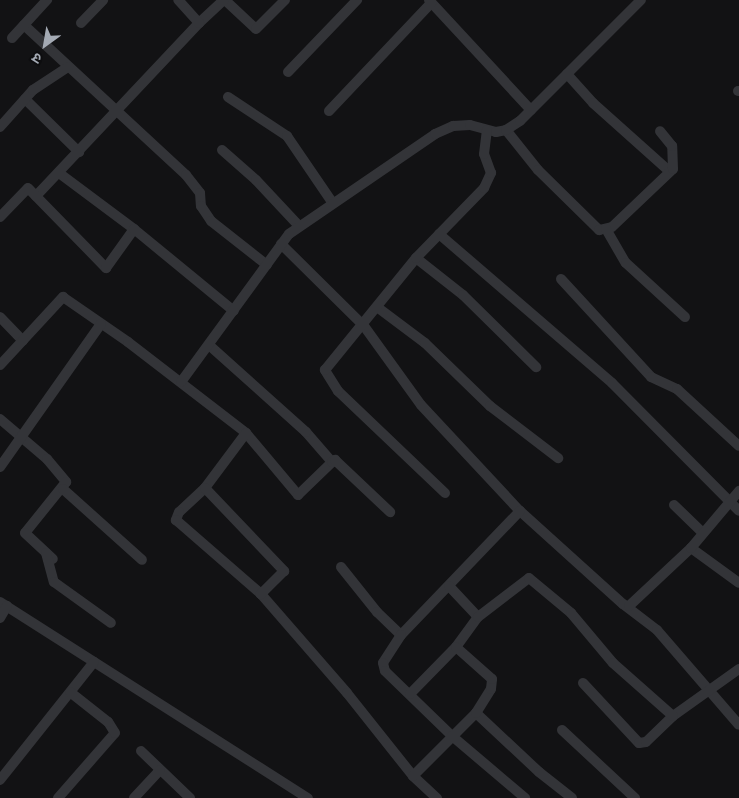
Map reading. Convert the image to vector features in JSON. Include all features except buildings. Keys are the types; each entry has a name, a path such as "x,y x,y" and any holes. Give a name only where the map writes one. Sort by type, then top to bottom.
{"street":[{"path":"12,38 47,0"},
{"path":"81,23 103,0"},
{"path":"178,0 199,23"},
{"path":"36,196 199,23 224,0 256,30 285,0"},
{"path":"288,72 357,0"},
{"path":"181,382 281,244 299,226 435,134 453,126 470,125 487,130 506,130 530,110 641,0"},
{"path":"329,111 430,1 530,110"},
{"path":"24,25 186,175 200,194 201,206 211,221 267,265"},
{"path":"0,127 25,99 68,67"},
{"path":"567,74 594,103 669,171"},
{"path":"228,97 287,136 332,202"},
{"path":"25,99 79,152"},
{"path":"445,493 338,391 325,370 364,326 416,258 490,178 490,167 484,154 487,130"},
{"path":"506,130 538,170 599,230 612,227 673,169 674,154 660,131"},
{"path":"222,150 256,180 299,226"},
{"path":"59,172 234,310"},
{"path":"0,217 28,188 106,268 134,230"},
{"path":"606,229 626,263 685,316"},
{"path":"439,234 612,384 739,511"},
{"path":"281,244 364,326 421,404 520,511 623,604 629,606 648,626 657,630 712,690 739,724"},
{"path":"416,258 463,295 536,367"},
{"path":"561,279 651,377 677,389 739,446"},
{"path":"0,365 63,297 181,382 246,432 298,495 335,460 390,512"},
{"path":"377,307 425,343 490,406 558,458"},
{"path":"0,317 23,341"},
{"path":"0,467 101,324"},
{"path":"209,345 284,412 332,462"},
{"path":"0,419 64,476 66,482 63,489 25,533 49,556 54,582 111,623"},
{"path":"246,432 205,488 179,512 176,520 261,594 347,693 413,776 437,798"},
{"path":"205,488 284,571 261,594"},
{"path":"63,489 142,560"},
{"path":"629,606 691,548 739,490"},
{"path":"674,505 703,533"},
{"path":"520,511 400,635 383,663 385,671 452,736 525,798"},
{"path":"691,548 739,583"},
{"path":"341,567 377,612 400,635"},
{"path":"410,694 456,647 478,617 529,578 570,612 613,663 673,716"},
{"path":"449,586 478,617"},
{"path":"0,618 4,604 308,798"},
{"path":"413,776 476,713 491,689 492,679 456,647"},
{"path":"0,780 94,662"},
{"path":"584,683 639,744 667,725 673,716 739,669"},
{"path":"58,798 115,733 108,722 70,692"},
{"path":"476,713 539,772 572,798"},
{"path":"562,730 635,798"},
{"path":"141,751 190,798"},
{"path":"134,798 160,770"}]}
